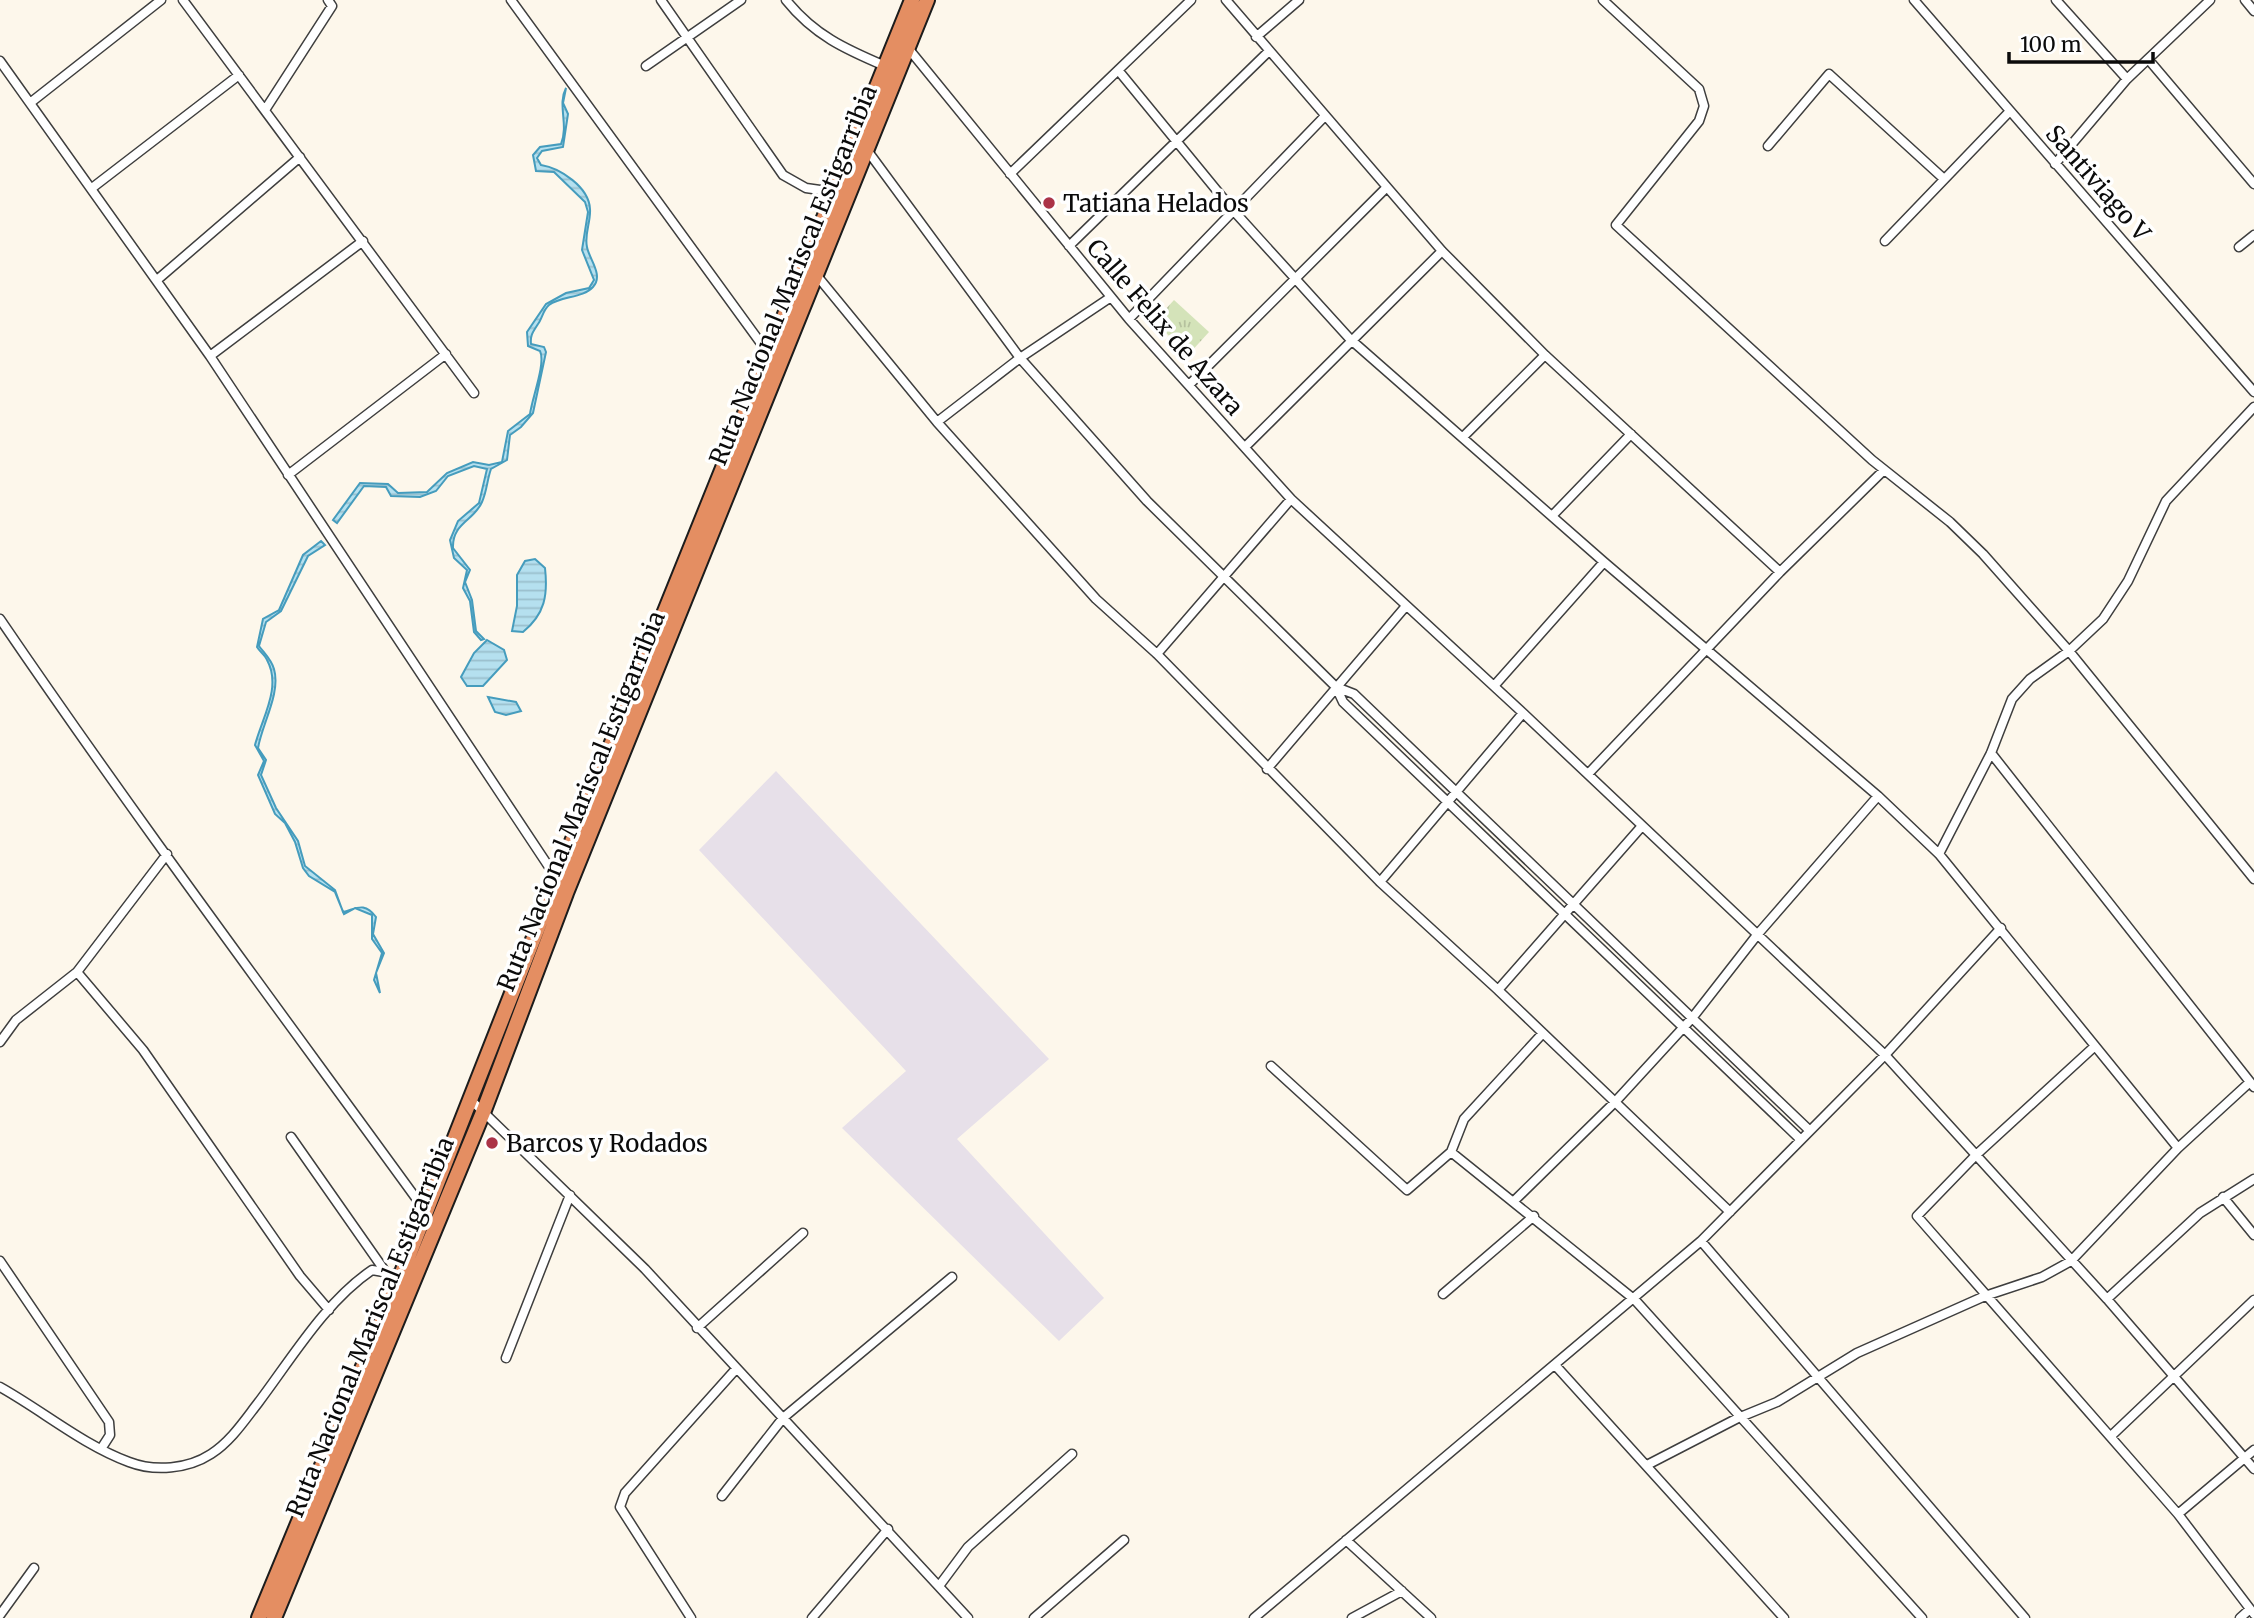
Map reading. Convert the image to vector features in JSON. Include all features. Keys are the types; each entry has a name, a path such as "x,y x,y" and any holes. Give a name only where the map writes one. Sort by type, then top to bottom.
{"highway":[{"name":"Ruta Nacional Mariscal Estigarribia","path":"259,1618 394,1274 426,1212 557,879 912,0"},
{"name":"Ruta Nacional Mariscal Estigarribia","path":"274,1618 484,1110 566,893 818,276 927,0"}],"street":[{"path":"30,103 161,0"},
{"path":"183,0 474,393"},
{"path":"265,110 332,6 328,0"},
{"path":"511,0 768,353"},
{"path":"661,0 783,175 806,188 834,192"},
{"path":"646,66 741,0"},
{"path":"786,0 800,18 827,40 885,66"},
{"path":"1010,174 1191,0"},
{"path":"1226,0 1441,251 1545,355 1780,572"},
{"path":"1256,37 1299,0"},
{"path":"1603,0 1675,68 1690,77 1699,89 1704,106 1699,121 1616,225 1884,471 1967,537 2069,651 2254,879"},
{"name":"Santiviago V","path":"1914,0 2254,392"},
{"path":"2056,0 2127,79"},
{"path":"2055,164 2127,79 2210,0"},
{"path":"2245,0 2254,11"},
{"name":"Calle Felix de Azara","path":"908,48 1129,319 1292,499 1524,713 1885,1055 2107,1299 2172,1378 2254,1469"},
{"path":"1069,246 1268,52"},
{"path":"2148,59 2254,184"},
{"path":"0,61 210,356 557,879"},
{"path":"1118,71 1232,209 1350,339 1604,562 1878,796 1939,854 2178,1148"},
{"path":"1768,146 1829,74 1944,179"},
{"path":"92,188 239,75"},
{"path":"1885,241 2010,111"},
{"path":"1129,319 1232,209 1324,117"},
{"path":"867,150 1020,358 1147,501 1336,687 1343,702 1799,1139"},
{"path":"157,280 300,158"},
{"path":"1189,385 1386,188"},
{"path":"2239,247 2254,235"},
{"path":"210,356 363,241"},
{"path":"1245,447 1350,339 1441,251"},
{"path":"818,276 937,422 1096,599 1157,654 1380,882 1544,1033 1730,1212"},
{"path":"937,422 1020,358 1111,297"},
{"path":"288,475 446,354"},
{"path":"1462,438 1545,355"},
{"path":"1939,854 1991,753 2012,699 2030,679 2069,651 2104,620 2166,501 2254,407"},
{"path":"1552,516 1631,434"},
{"path":"1588,774 1780,572 1884,471"},
{"path":"1157,654 1292,499"},
{"path":"1494,686 1604,562"},
{"path":"1267,768 1406,606"},
{"path":"0,619 109,780 167,854 426,1212"},
{"path":"1336,687 1354,694 1808,1129"},
{"path":"1380,882 1524,713"},
{"path":"1647,1465 1738,1418 1777,1402 1857,1353 1985,1296 2042,1277 2071,1261 2178,1148 2252,1085 1991,753"},
{"path":"1514,1200 1615,1102 1684,1027 1757,935 1878,796"},
{"path":"1498,990 1642,826"},
{"path":"0,1042 16,1020 77,972 167,854"},
{"path":"1254,1618 1635,1300 1701,1241 1808,1129 1885,1055 2001,928"},
{"path":"77,972 143,1050 300,1276 329,1310"},
{"path":"1270,1066 1407,1190 1451,1152 1464,1119 1544,1033"},
{"path":"2095,1046 1976,1155 1917,1216 2178,1514 2252,1612 2240,1618"},
{"path":"471,1100 645,1269 968,1618"},
{"path":"290,1137 394,1274"},
{"path":"1451,1152 1534,1216 1635,1300 1738,1418 1922,1618"},
{"path":"2107,1299 2200,1213 2254,1179"},
{"path":"506,1358 570,1195"},
{"path":"2223,1197 2254,1236"},
{"path":"1443,1294 1534,1216"},
{"path":"697,1328 803,1233"},
{"path":"1701,1241 2025,1618"},
{"path":"0,1261 109,1422 110,1434 101,1449"},
{"path":"0,1387 101,1449 130,1463 161,1468 200,1461 229,1441 329,1310 356,1281 372,1269 394,1274"},
{"path":"722,1496 783,1418 952,1277"},
{"path":"2110,1436 2254,1300"},
{"path":"1555,1365 1784,1618"},
{"path":"691,1618 620,1507 625,1493 736,1369"},
{"path":"2178,1514 2254,1450"},
{"path":"939,1586 968,1547 1072,1454"},
{"path":"812,1618 888,1529"},
{"path":"1034,1618 1124,1540"},
{"path":"1346,1540 1431,1618"},
{"path":"0,1615 34,1568"},
{"path":"1352,1618 1402,1591"}],"shaded area":[{"path":"776,771 1049,1059 957,1139 1104,1298 1059,1341 842,1128 906,1071 699,850"}],"green space":[{"path":"1174,300 1209,332 1189,354 1154,322"}],"water":[{"path":"563,103 568,114 563,147 542,151 537,158 541,165 565,174 585,193 590,209 587,247 597,277 589,291 554,302 545,309 531,338 531,344 544,347 546,352 533,413 510,435 507,460 491,469 482,502 456,533 453,548 470,570 465,582 472,600 476,631 484,639 481,640 474,632 470,601 463,588 467,570 454,558 450,540 458,521 479,503 487,469 474,466 448,476 436,491 420,497 391,496 386,487 364,486 337,523 333,520 360,483 388,484 398,493 427,492 447,473 473,462 489,465 502,462 508,431 530,414 540,372 540,351 528,346 527,332 546,304 566,293 589,288 594,280 582,250 588,212 585,202 554,172 536,171 533,155 540,147 561,144 564,129"},
{"path":"321,541 325,545 308,556 281,611 266,622 259,646 273,665 275,688 258,748 266,760 261,775 276,808 298,841 305,866 335,890 342,908 335,892 309,876 303,868 295,842 285,823 275,814 258,775 264,761 255,745 272,692 271,670 257,647 263,619 279,610 303,555"},
{"path":"535,559 545,568 543,603 536,618 523,632 512,631 517,606 517,575 525,561"},
{"path":"487,640 504,650 507,660 483,686 467,686 461,677 474,653"},
{"path":"488,697 516,702 521,711 506,715 495,712"},
{"path":"355,908 368,909 376,917 373,934 384,953 376,972 382,953 372,939 372,915"},
{"path":"376,973 380,993 374,980"}],"place":[{"name":"Tatiana Helados","path":"1049,203"},
{"name":"Barcos y Rodados","path":"492,1143"}]}
